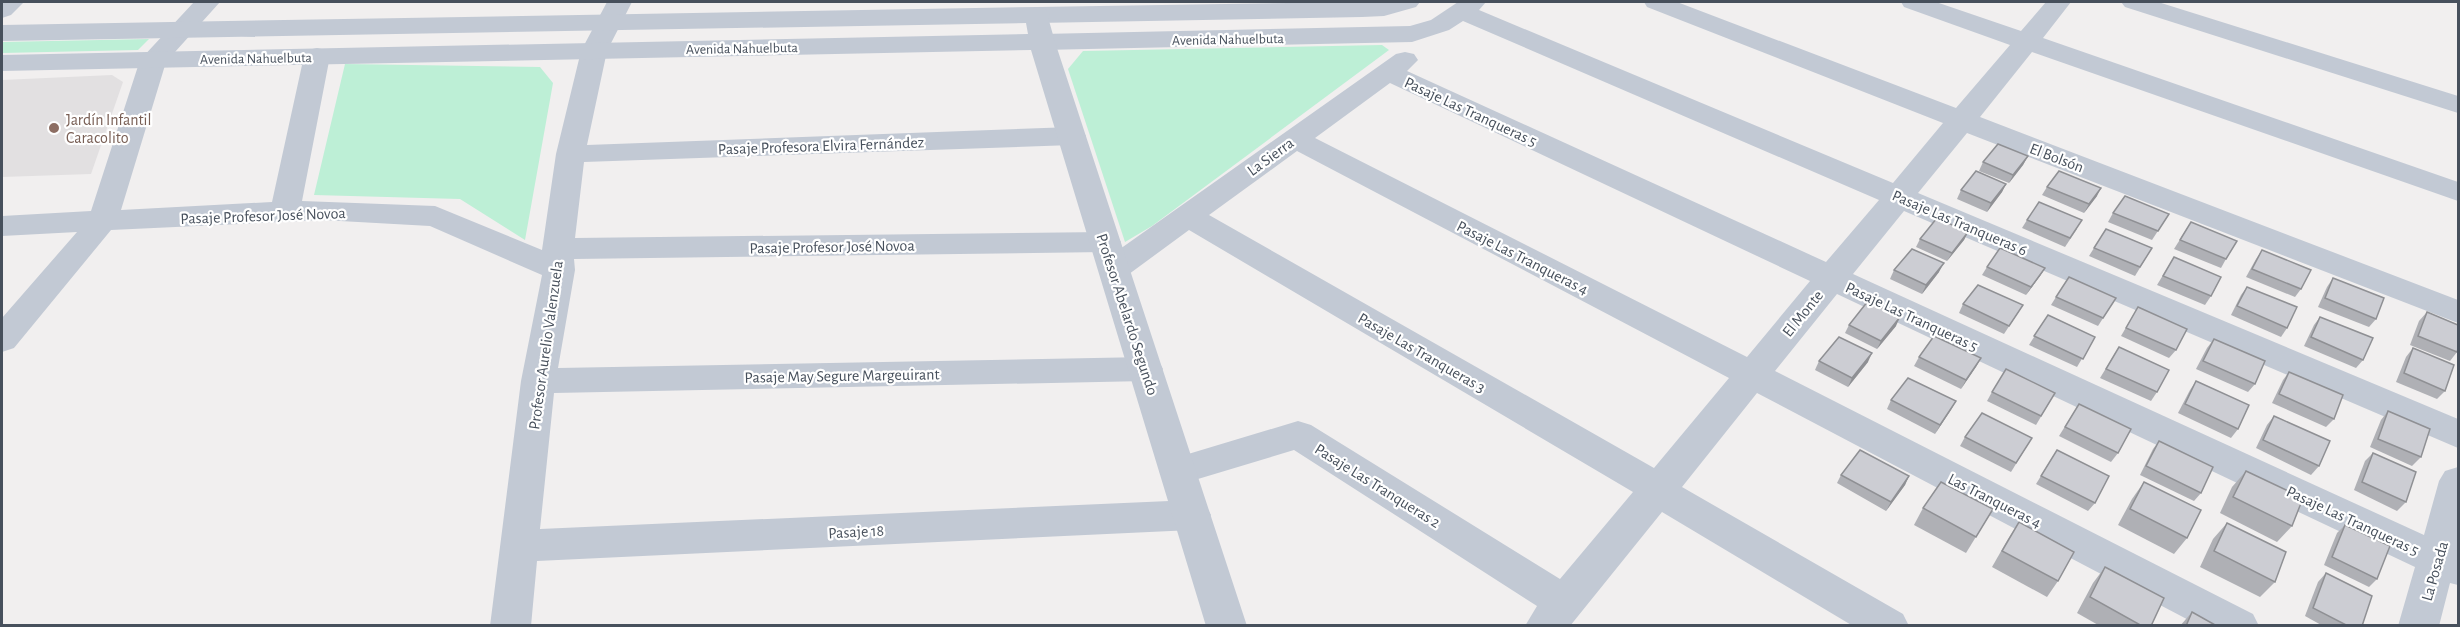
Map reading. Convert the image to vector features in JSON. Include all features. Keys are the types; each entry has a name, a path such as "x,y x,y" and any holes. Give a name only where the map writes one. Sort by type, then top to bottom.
{"street":[{"path":"2,10 11,2"},
{"path":"2,340 83,248 100,223 153,60 207,2"},
{"name":"Avenida Nahuelbuta","path":"2,33 1039,19 1384,8 1407,2"},
{"name":"El Bolsón","path":"1656,2 2458,312"},
{"path":"1913,2 2458,192"},
{"name":"El Monte","path":"1555,614 2059,2"},
{"path":"2134,2 2458,105"},
{"name":"Avenida Nahuelbuta","path":"1039,19 1405,34 1440,25 1467,6"},
{"name":"Pasaje Las Tranqueras 6","path":"1467,6 1898,196 2458,434"},
{"name":"Profesor Abelardo Segundo","path":"1039,19 1072,136 1227,626"},
{"name":"Avenida Nahuelbuta","path":"2,63 317,56 606,25"},
{"name":"Profesor Aurelio Valenzuela","path":"510,626 538,381 558,260 570,154 606,25"},
{"name":"La Sierra","path":"1110,256 1187,216 1406,59 1410,52 1405,34"},
{"path":"285,211 317,56"},
{"name":"Pasaje Las Tranqueras 5","path":"1388,72 2448,564"},
{"name":"Pasaje Profesora Elvira Fernández","path":"570,154 1072,136"},
{"name":"Pasaje Las Tranqueras 4","path":"1294,139 1751,375"},
{"name":"Pasaje Profesor José Novoa","path":"2,226 100,223 322,210 435,216 558,260 1110,256"},
{"name":"Pasaje Las Tranqueras 3","path":"1187,216 1889,626"},
{"name":"Pasaje May Segure Margeuirant","path":"538,381 1146,369"},
{"name":"Las Tranqueras 4","path":"1751,375 2239,626"},
{"name":"Pasaje Las Tranqueras 2","path":"1178,471 1298,435 1555,614"},
{"name":"La Posada","path":"2418,626 2448,564 2458,481"},
{"name":"Pasaje 18","path":"520,546 1192,515"}],"shaded area":[{"name":"Jardín Infantil Caracolito","path":"112,75 123,82 91,174 2,177 2,80"}],"green space":[{"path":"149,39 138,50 2,53 2,42"},
{"path":"1382,45 1389,50 1152,226 1125,242 1068,69 1083,51"},
{"path":"345,64 540,67 553,83 525,240 460,199 314,195"}],"building":[{"path":"1998,144 2028,156 2013,175 1983,162"},
{"path":"1976,171 2006,184 1991,203 1961,190"},
{"path":"2059,171 2101,188 2089,204 2047,187"},
{"path":"2125,196 2169,214 2158,231 2113,213"},
{"path":"2039,202 2082,220 2070,238 2027,220"},
{"path":"1937,218 1968,232 1952,253 1920,239"},
{"path":"2191,222 2237,241 2226,259 2180,240"},
{"path":"2106,229 2152,248 2140,267 2094,248"},
{"path":"2000,248 2045,268 2031,287 1987,267"},
{"path":"1912,249 1944,263 1926,285 1894,270"},
{"path":"2262,250 2311,270 2301,289 2252,269"},
{"path":"2174,257 2221,277 2211,296 2163,276"},
{"path":"2069,277 2116,298 2103,318 2056,297"},
{"path":"2333,278 2384,298 2376,319 2325,298"},
{"path":"1978,285 2023,305 2009,326 1963,304"},
{"path":"2247,287 2297,307 2287,328 2237,306"},
{"path":"1868,301 1900,317 1881,341 1849,325"},
{"path":"2138,307 2187,329 2176,350 2126,328"},
{"path":"2427,312 2458,325 2457,352 2418,336"},
{"path":"2048,315 2095,337 2083,359 2034,336"},
{"path":"2320,317 2373,338 2363,360 2311,337"},
{"path":"1934,336 1981,358 1966,380 1919,357"},
{"path":"1839,337 1872,353 1852,378 1819,361"},
{"path":"2214,339 2265,361 2255,384 2203,361"},
{"path":"2119,347 2169,370 2157,392 2106,369"},
{"path":"2413,348 2454,365 2445,391 2404,373"},
{"path":"2006,369 2055,393 2041,416 1992,392"},
{"path":"2289,372 2343,395 2334,419 2279,394"},
{"path":"1908,378 1956,401 1940,425 1891,400"},
{"path":"2196,381 2249,405 2238,429 2185,404"},
{"path":"2079,404 2131,429 2118,453 2065,427"},
{"path":"2388,411 2430,429 2421,457 2378,439"},
{"path":"1982,413 2032,438 2016,463 1965,437"},
{"path":"2274,416 2330,441 2319,466 2263,440"},
{"path":"2159,441 2213,467 2201,493 2146,466"},
{"path":"1860,450 1909,476 1891,502 1841,475"},
{"path":"2057,450 2109,476 2095,503 2041,476"},
{"path":"2373,453 2416,472 2406,502 2362,482"},
{"path":"2246,471 2303,498 2292,526 2233,497"},
{"path":"1941,482 1993,509 1976,537 1923,508"},
{"path":"2144,482 2201,510 2187,538 2130,509"},
{"path":"2019,522 2074,552 2058,581 2002,551"},
{"path":"2227,523 2286,552 2275,582 2214,551"},
{"path":"2345,525 2390,546 2377,579 2332,557"},
{"path":"2105,567 2164,598 2151,626 2142,626 2090,597"},
{"path":"2326,573 2372,596 2362,626 2348,626 2313,608"},
{"path":"2192,612 2217,626 2186,626"}],"place":[{"name":"Jardín Infantil Caracolito","path":"54,128"}]}
